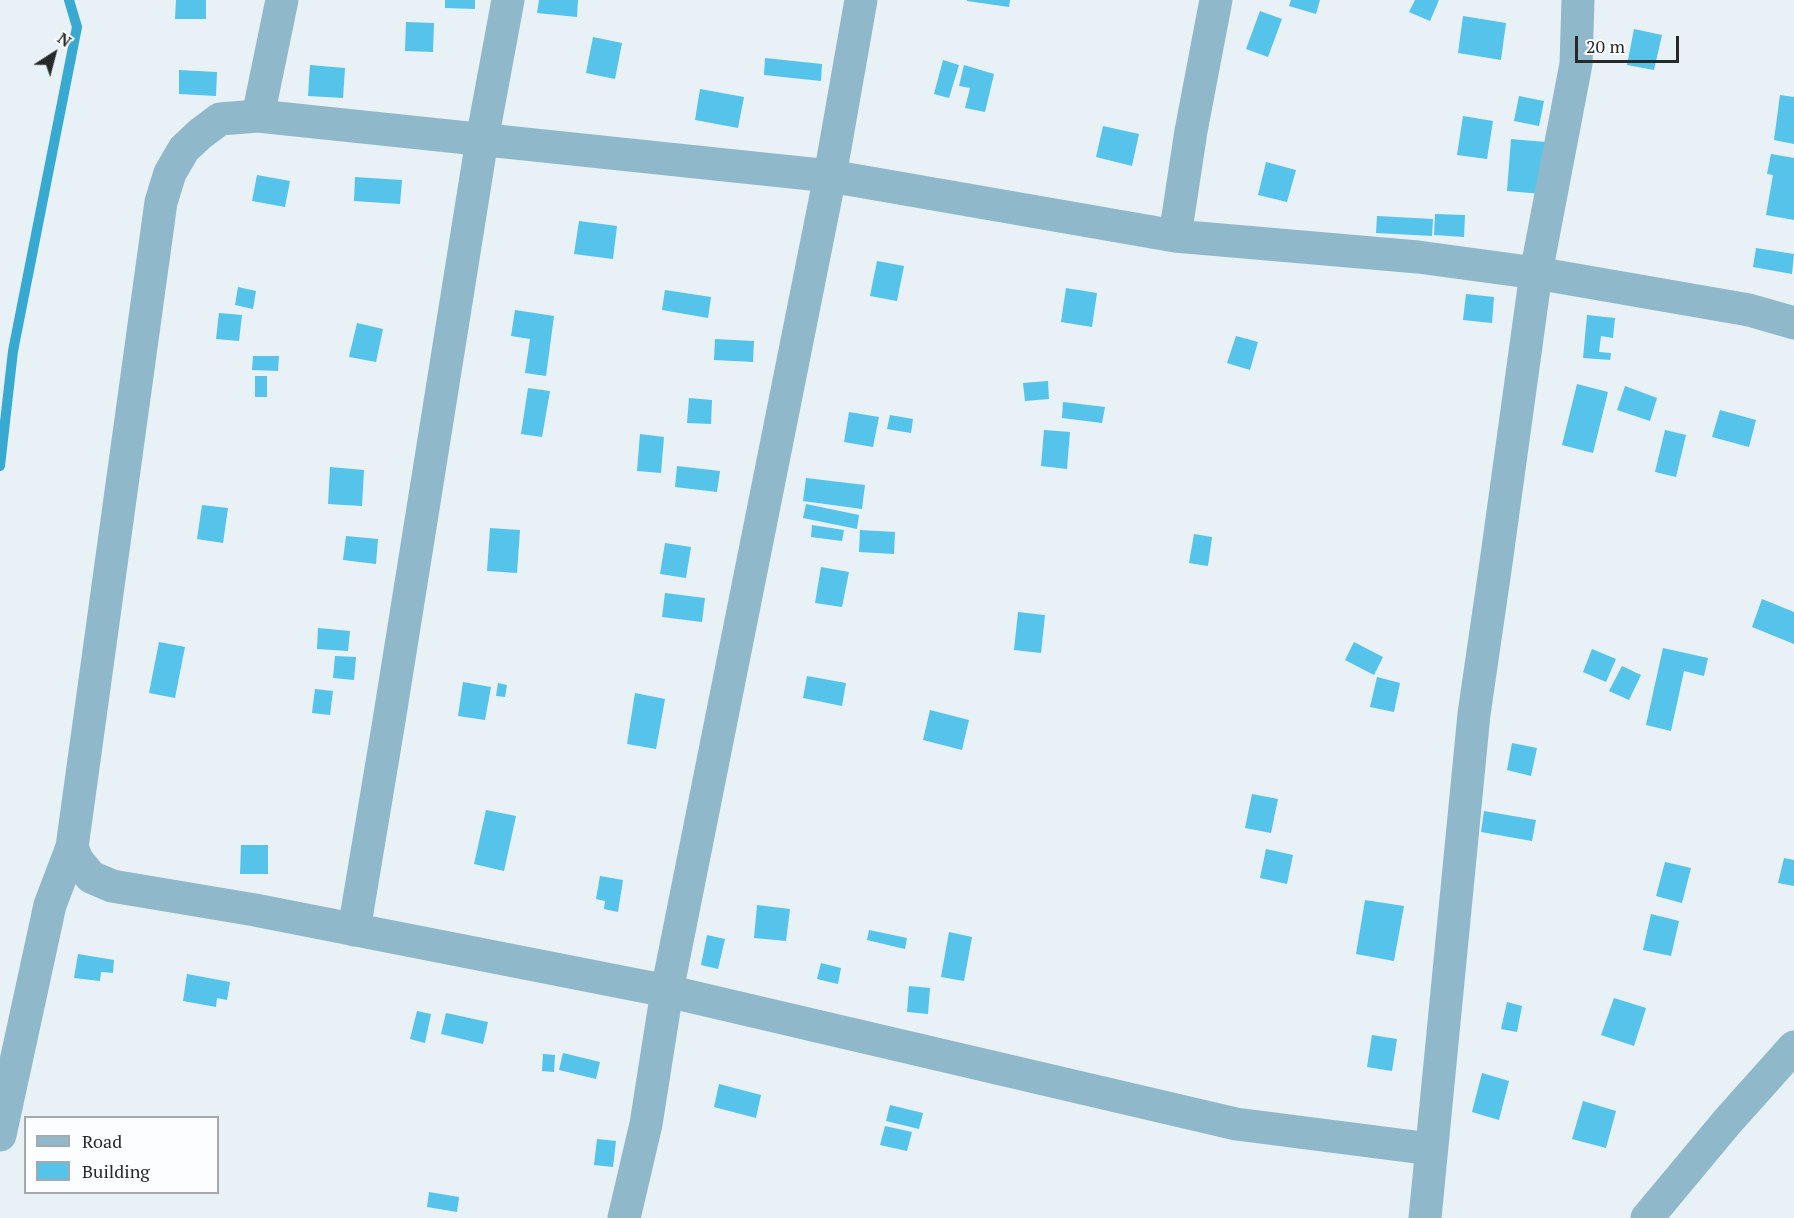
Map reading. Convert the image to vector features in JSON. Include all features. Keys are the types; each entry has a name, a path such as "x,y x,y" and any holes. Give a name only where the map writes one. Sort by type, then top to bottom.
{"street":[{"path":"258,116 282,0"},
{"path":"354,930 482,140 508,0"},
{"path":"624,1218 646,1124 667,991 830,176 861,0"},
{"path":"1175,236 1191,131 1216,0"},
{"path":"1425,1218 1474,714 1536,273 1576,63 1578,0"},
{"path":"0,1135 50,905 72,847 161,202 170,173 184,149 220,119 258,116 830,176 1175,236 1418,257 1536,273 1749,310 1794,323"},
{"path":"72,847 77,860 91,877 112,886 255,910 667,991 1236,1124 1431,1149"},
{"path":"1647,1218 1727,1122 1794,1047"}],"building":[{"path":"176,0 206,0 206,19 175,19"},
{"path":"445,0 475,0 475,9 445,8"},
{"path":"539,0 578,0 577,17 537,13"},
{"path":"967,0 1010,0 1009,7"},
{"path":"1291,0 1320,0 1316,14 1289,6"},
{"path":"1415,0 1439,0 1430,21 1409,12"},
{"path":"1260,11 1282,19 1268,57 1246,49"},
{"path":"1463,16 1506,23 1501,60 1458,53"},
{"path":"406,22 434,23 433,52 405,51"},
{"path":"1634,29 1662,35 1654,70 1627,65"},
{"path":"593,37 622,43 615,79 586,73"},
{"path":"765,58 822,64 821,81 764,75"},
{"path":"943,60 959,65 949,98 934,94"},
{"path":"310,65 345,68 343,98 308,96"},
{"path":"964,65 994,74 985,112 965,108 970,88 959,86"},
{"path":"179,70 217,72 216,96 179,94"},
{"path":"700,89 744,97 738,128 695,120"},
{"path":"1780,95 1794,97 1794,144 1774,140"},
{"path":"1519,96 1544,101 1539,126 1514,121"},
{"path":"1463,116 1493,121 1487,159 1457,155"},
{"path":"1103,126 1139,134 1132,166 1096,157"},
{"path":"1511,139 1546,142 1542,194 1507,191"},
{"path":"1771,154 1794,158 1794,220 1766,215 1773,175 1767,174"},
{"path":"1266,162 1296,170 1287,202 1258,195"},
{"path":"257,175 290,181 285,207 252,201"},
{"path":"355,177 402,180 400,204 354,201"},
{"path":"1435,214 1465,215 1464,237 1434,235"},
{"path":"1377,216 1433,219 1432,236 1376,233"},
{"path":"579,221 617,226 613,259 574,254"},
{"path":"1756,248 1794,254 1792,274 1753,267"},
{"path":"877,261 904,266 897,301 870,296"},
{"path":"238,287 256,291 253,309 235,305"},
{"path":"1066,288 1097,293 1092,327 1061,322"},
{"path":"665,290 711,297 708,318 662,310"},
{"path":"1466,294 1494,297 1492,323 1463,320"},
{"path":"515,310 554,316 546,376 525,373 530,339 511,336"},
{"path":"219,313 242,315 239,341 216,339"},
{"path":"1587,315 1615,318 1613,338 1601,336 1599,352 1611,353 1610,360 1583,358"},
{"path":"357,323 383,329 376,362 349,357"},
{"path":"1236,336 1258,342 1250,370 1227,363"},
{"path":"715,339 754,341 753,362 714,360"},
{"path":"253,356 279,356 278,371 252,370"},
{"path":"255,376 267,376 267,397 255,397"},
{"path":"1048,381 1049,399 1025,401 1023,383"},
{"path":"1577,384 1608,392 1593,453 1562,445"},
{"path":"1625,386 1657,398 1650,421 1617,410"},
{"path":"528,388 550,391 542,437 521,434"},
{"path":"689,398 712,400 711,424 687,423"},
{"path":"1063,402 1105,407 1102,423 1062,418"},
{"path":"1720,410 1756,420 1749,447 1712,437"},
{"path":"849,412 879,417 873,447 844,442"},
{"path":"890,415 913,419 911,433 887,429"},
{"path":"1044,430 1070,432 1067,469 1041,466"},
{"path":"1665,430 1686,435 1676,477 1655,472"},
{"path":"640,434 664,437 661,473 637,471"},
{"path":"677,466 720,471 717,492 675,487"},
{"path":"330,467 364,470 362,506 328,504"},
{"path":"806,478 865,485 862,509 803,501"},
{"path":"806,504 859,515 857,529 803,518"},
{"path":"202,505 228,508 223,543 197,539"},
{"path":"812,525 844,530 842,541 811,537"},
{"path":"490,528 520,530 517,573 487,571"},
{"path":"860,530 895,532 894,554 859,552"},
{"path":"1194,534 1212,537 1208,566 1189,563"},
{"path":"346,536 378,539 376,564 343,560"},
{"path":"665,543 691,547 686,578 660,574"},
{"path":"821,567 849,572 842,607 815,603"},
{"path":"665,593 705,598 702,622 662,617"},
{"path":"1762,599 1794,612 1794,644 1752,627"},
{"path":"1018,612 1045,615 1041,653 1014,650"},
{"path":"318,628 350,631 348,651 317,649"},
{"path":"159,642 185,647 175,698 149,693"},
{"path":"1354,642 1383,657 1374,675 1345,660"},
{"path":"1663,648 1708,658 1704,676 1684,671 1671,731 1646,725"},
{"path":"1592,649 1616,659 1606,682 1583,672"},
{"path":"335,656 356,657 354,680 333,678"},
{"path":"1622,666 1641,675 1629,700 1609,691"},
{"path":"807,676 846,683 842,706 803,698"},
{"path":"1377,677 1400,683 1394,712 1370,707"},
{"path":"463,682 491,687 485,720 458,716"},
{"path":"498,683 507,685 505,697 496,696"},
{"path":"315,689 333,691 330,715 312,713"},
{"path":"635,693 665,699 656,749 627,744"},
{"path":"930,710 969,720 962,750 923,740"},
{"path":"1512,743 1537,748 1531,776 1507,770"},
{"path":"1252,794 1278,799 1271,833 1245,828"},
{"path":"486,810 516,816 504,871 474,864"},
{"path":"1484,811 1536,820 1532,841 1481,832"},
{"path":"241,845 268,845 268,874 240,874"},
{"path":"1266,849 1293,855 1287,884 1260,878"},
{"path":"1784,858 1794,860 1794,886 1778,883"},
{"path":"1665,862 1691,868 1682,903 1656,896"},
{"path":"600,876 623,880 618,912 604,909 605,901 596,899"},
{"path":"1365,900 1404,906 1394,961 1356,954"},
{"path":"757,905 790,909 786,941 754,938"},
{"path":"1651,914 1679,921 1671,956 1643,950"},
{"path":"869,930 907,938 905,949 867,940"},
{"path":"949,932 972,937 964,981 941,977"},
{"path":"707,935 725,939 718,969 701,965"},
{"path":"78,954 114,960 113,973 101,972 100,981 74,978"},
{"path":"821,963 841,968 838,984 817,979"},
{"path":"187,974 230,982 227,1000 217,998 216,1007 183,1001"},
{"path":"909,986 930,988 928,1014 907,1012"},
{"path":"1614,998 1646,1008 1634,1046 1601,1035"},
{"path":"1507,1002 1522,1006 1517,1032 1501,1029"},
{"path":"417,1011 431,1014 425,1043 410,1039"},
{"path":"446,1013 488,1022 483,1044 441,1034"},
{"path":"1372,1035 1397,1039 1392,1071 1367,1067"},
{"path":"563,1053 600,1062 596,1079 559,1070"},
{"path":"543,1054 555,1055 554,1072 542,1071"},
{"path":"1482,1073 1509,1081 1499,1120 1472,1112"},
{"path":"719,1084 761,1095 756,1118 714,1107"},
{"path":"1583,1101 1616,1111 1606,1148 1572,1139"},
{"path":"890,1105 923,1113 919,1129 886,1121"},
{"path":"885,1126 912,1132 907,1151 880,1145"},
{"path":"597,1139 616,1141 613,1167 594,1165"},
{"path":"429,1192 459,1197 457,1212 427,1207"}],"waterway":[{"path":"0,466 13,351 77,27 69,0"}]}
